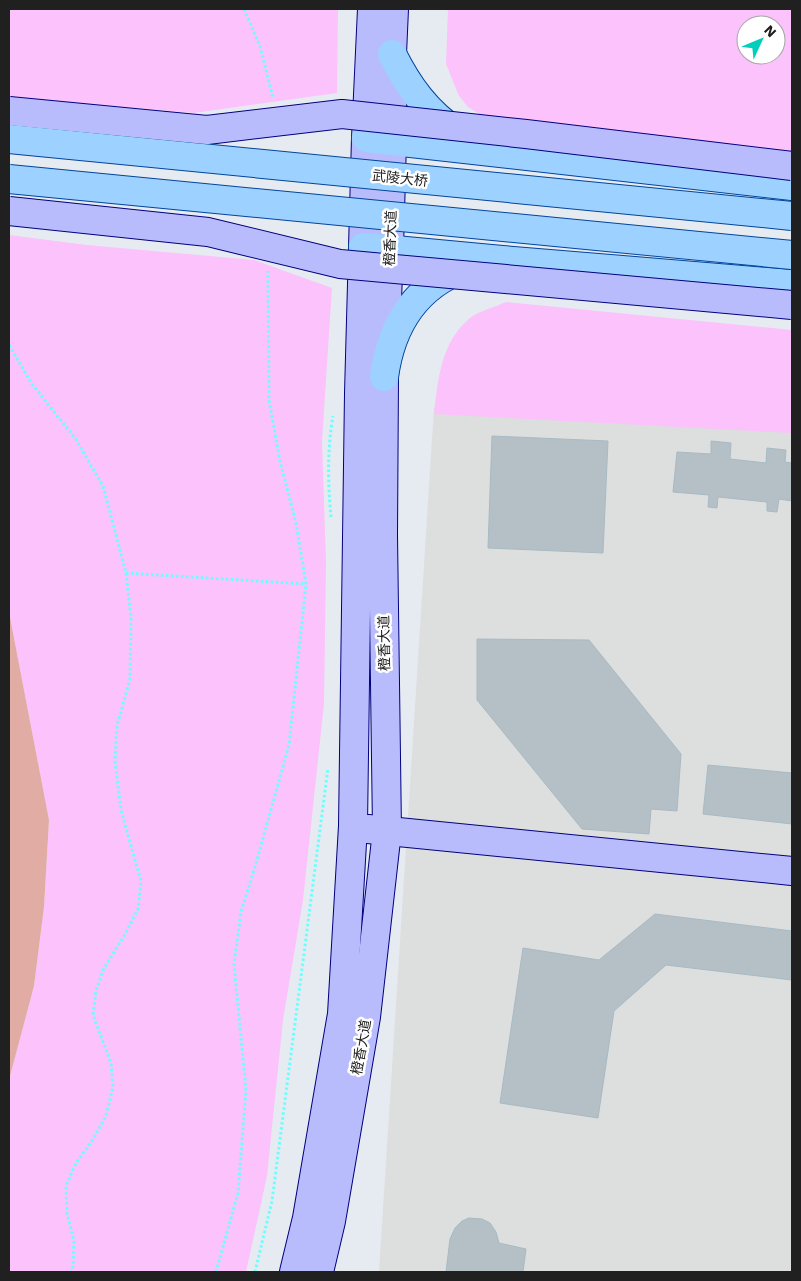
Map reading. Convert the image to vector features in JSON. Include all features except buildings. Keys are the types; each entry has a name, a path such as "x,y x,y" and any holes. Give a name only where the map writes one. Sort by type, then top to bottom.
{"main road":[{"name":"橙香大道","path":"319,1272 331,1221 366,1016 386,831 383,535 384,377 376,248 366,138 372,9"},
{"name":"橙香大道","path":"294,1272 307,1218 342,1014 354,826 357,534 376,248 392,140 394,9"},
{"path":"392,54 414,92 428,109 445,124 465,137 486,147 508,154"},
{"path":"9,111 207,130 342,114 792,166"},
{"path":"366,138 792,186"},
{"name":"武陵大桥","path":"9,139 792,216"},
{"path":"9,179 792,255"},
{"path":"9,211 208,232 340,264 792,305"},
{"path":"376,248 792,284"},
{"path":"384,377 387,356 393,337 402,319 428,288 462,268 502,260"},
{"path":"354,826 386,831 792,871"}],"path":[{"path":"244,9 260,46 274,103"},
{"path":"216,1272 238,1193 246,1090 234,964 241,912 289,745 306,584 296,523 280,461 269,400 268,269"},
{"path":"9,345 32,384 75,438 103,486 126,573 131,617 130,679 117,726 115,761 121,810 140,881 139,900 138,909 104,968 96,990 93,1015 111,1063 113,1087 106,1116 92,1141 76,1163 66,1186 67,1213 74,1241 71,1272"},
{"path":"331,518 329,489 330,435 335,407"},
{"path":"126,573 306,584"},
{"path":"255,1272 272,1201 328,759"}],"shaded area":[{"path":"9,9 338,9 337,93 194,113 9,97"},
{"path":"448,9 792,9 792,159 484,117 468,107 459,96 446,64"},
{"path":"9,235 87,245 254,260 332,288 322,441 326,563 324,704 303,900 283,1020 267,1176 246,1272 9,1272 9,1080 34,986 44,907 49,820 9,612"},
{"path":"506,302 792,330 792,433 434,414 443,362 453,338 470,318 482,311"},
{"path":"434,408 792,431 792,1272 379,1272"},
{"path":"9,612 49,820 44,907 34,986 9,1080"}]}
